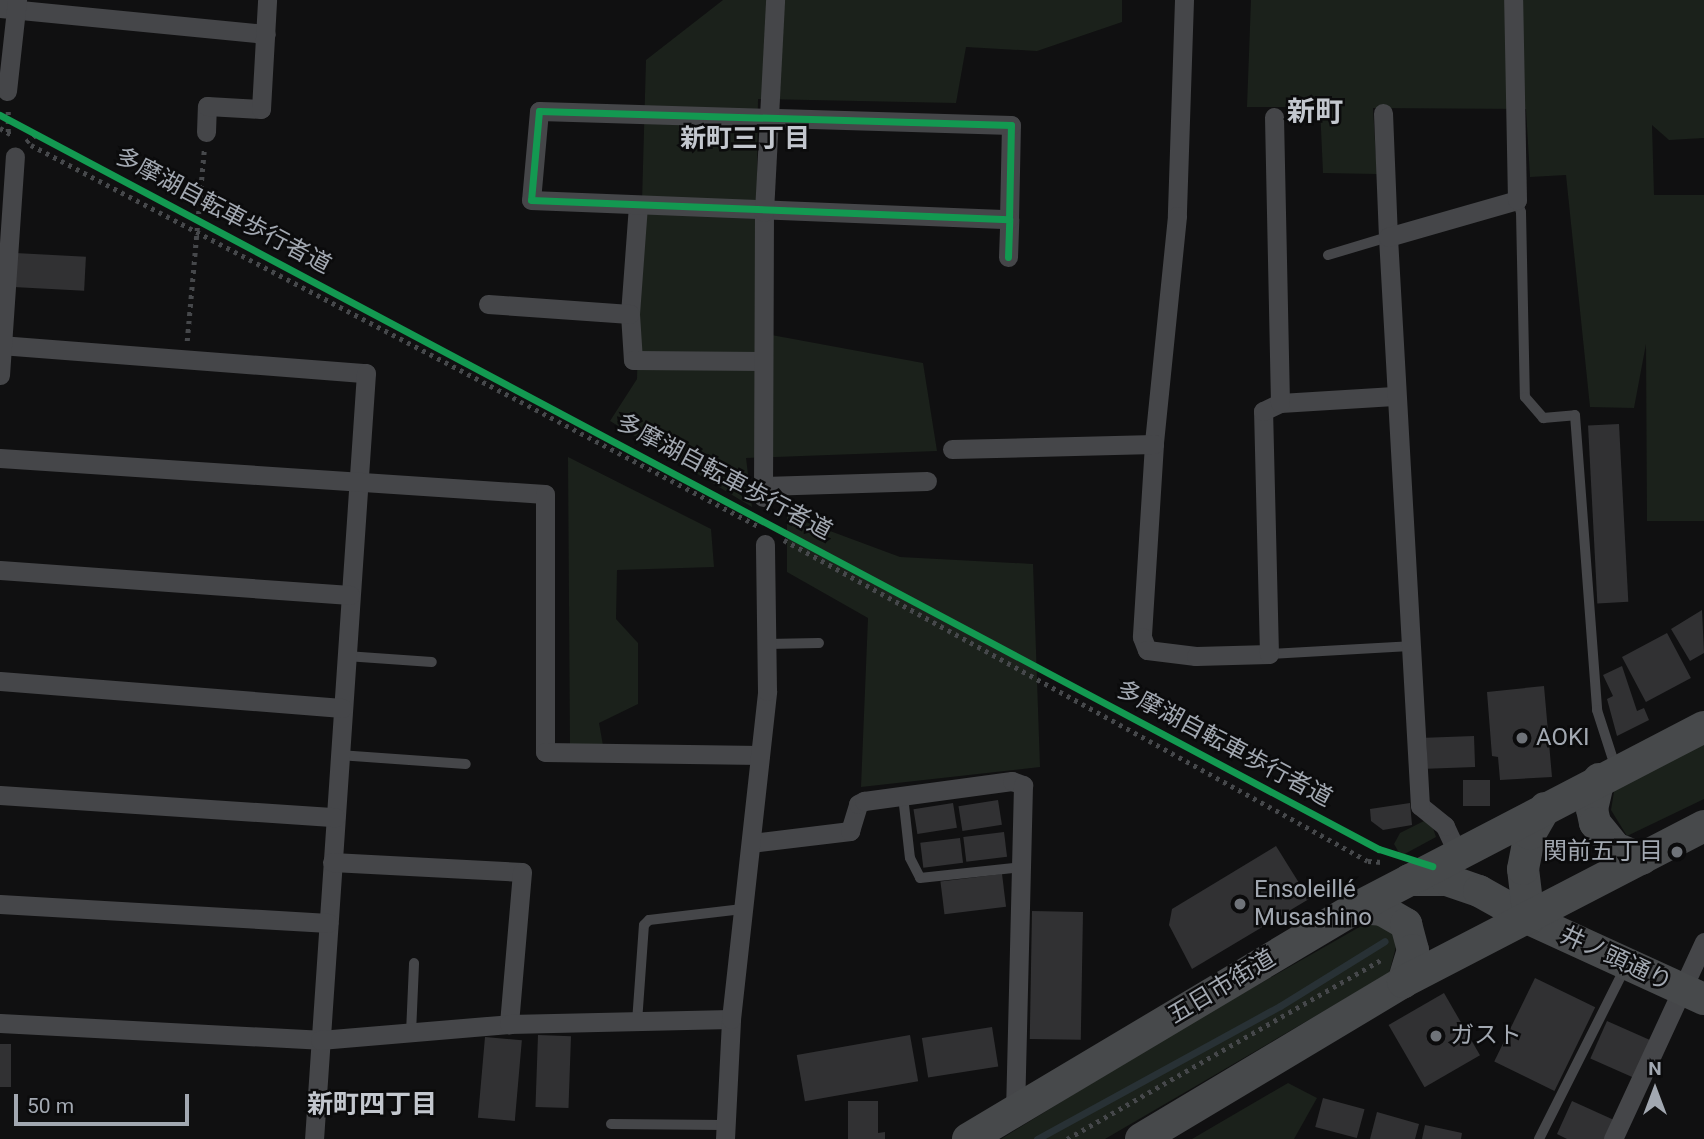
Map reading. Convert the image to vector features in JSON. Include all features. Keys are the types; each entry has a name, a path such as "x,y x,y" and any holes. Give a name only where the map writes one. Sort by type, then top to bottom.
{"main road":[{"name":"五日市街道","path":"968,1139 1356,908 1432,866 1704,727"},
{"path":"1608,775 1592,809 1595,823 1615,848 1642,859"},
{"path":"1529,919 1523,869 1530,834 1545,808"},
{"path":"1141,1139 1403,982 1704,826"},
{"name":"井ノ頭通り","path":"1432,866 1447,880 1479,891 1529,919 1693,994"},
{"path":"1356,908 1397,917 1406,923 1413,942 1403,982"}],"street":[{"path":"206,132 207,106 261,109 267,0"},
{"path":"775,0 764,212 763,492 927,481"},
{"path":"1184,0 1177,216 1154,444 1142,637 1147,650 1196,656 1269,654 1264,411 1280,403 1394,397"},
{"path":"1388,237 1517,200 1513,0"},
{"path":"7,91 11,6 265,34"},
{"path":"1008,257 1012,125 539,111 531,200 764,212 1009,219"},
{"path":"1383,113 1394,397 1420,806 1445,826 1432,866"},
{"path":"1273,117 1280,403"},
{"path":"0,375 6,207 20,150"},
{"path":"638,205 630,314 633,360 763,361"},
{"path":"488,304 630,314"},
{"path":"1,345 366,373 314,1139"},
{"path":"952,449 1154,444"},
{"path":"0,458 358,484 545,494 545,752 760,755"},
{"path":"724,1132 731,1019 760,755 767,644 769,531"},
{"path":"0,570 350,595"},
{"path":"0,681 342,708"},
{"path":"751,843 850,831 858,804 1018,782 1026,790 1015,1110"},
{"path":"0,795 335,817"},
{"path":"332,862 522,872 509,1024"},
{"path":"0,904 328,923"},
{"path":"1613,1139 1693,994 1704,942"},
{"path":"0,1023 320,1040 509,1024 731,1019"}],"lane":[{"path":"1517,200 1521,212 1525,397 1544,418 1575,415 1597,710 1608,775"},
{"path":"1328,255 1388,237"},
{"path":"767,644 819,643"},
{"path":"1269,654 1410,646"},
{"path":"346,656 432,662"},
{"path":"339,755 466,764"},
{"path":"903,796 909,858 920,878 1023,867"},
{"path":"637,1022 644,925 649,920 742,909"},
{"path":"411,1033 414,963"},
{"path":"1539,1139 1627,964"},
{"path":"611,1124 724,1132"}],"path":[{"path":"0,115 19,125"},
{"path":"0,128 8,133 9,120"},
{"path":"28,130 48,140"},
{"path":"185,359 206,132"},
{"path":"20,150 197,232 769,531 1368,861 1432,866"},
{"path":"1070,1138 1413,942"}],"shaded area":[{"path":"723,0 1122,0 1122,22 1037,51 966,47 956,103 758,99 755,332 923,363 937,451 746,458 752,507 610,421 637,379 646,60"},
{"path":"1251,0 1704,0 1704,138 1669,140 1652,125 1654,195 1704,195 1704,521 1647,521 1646,344 1634,408 1590,407 1566,175 1530,177 1526,109 1373,108 1377,174 1323,173 1320,107 1247,107"},
{"path":"568,457 711,529 714,567 617,570 616,619 638,643 638,704 599,723 604,751 570,746"},
{"path":"787,515 900,557 1033,564 1040,767 861,787 868,618 787,572"},
{"path":"1704,742 1704,799 1627,836 1611,810 1615,786"},
{"path":"1424,821 1432,825 1436,837 1401,856 1394,844 1400,833"},
{"path":"1370,921 1392,929 1397,943 1389,973 1105,1139 1001,1139 1168,1036"},
{"path":"1288,1083 1317,1098 1294,1139 1192,1139"}],"building":[{"path":"15,253 86,257 84,291 13,287"},
{"path":"1619,424 1628,602 1597,603 1588,426"},
{"path":"1702,610 1704,653 1690,661 1671,629"},
{"path":"1667,633 1691,678 1646,702 1622,657"},
{"path":"1622,666 1637,711 1644,708 1649,720 1617,736 1607,699 1613,696 1603,675"},
{"path":"1544,686 1552,777 1500,780 1498,757 1492,756 1487,692"},
{"path":"1474,736 1475,767 1427,769 1426,738"},
{"path":"1463,780 1490,780 1490,806 1463,806"},
{"path":"998,800 1002,825 962,831 958,806"},
{"path":"953,803 957,828 917,834 913,809"},
{"path":"1410,803 1412,825 1383,830 1371,821 1370,809"},
{"path":"1004,832 1007,857 966,862 963,837"},
{"path":"960,838 963,863 923,868 920,843"},
{"name":"Ensoleillé Musashino","path":"1276,846 1309,899 1192,969 1169,925 1172,909"},
{"path":"1002,874 1006,907 944,914 940,882"},
{"path":"1032,911 1083,912 1081,1040 1030,1039"},
{"path":"1535,978 1595,1007 1554,1091 1494,1062"},
{"path":"1444,993 1480,1055 1425,1087 1389,1025"},
{"path":"1607,1021 1650,1040 1633,1078 1590,1058"},
{"path":"992,1027 998,1067 928,1078 922,1038"},
{"path":"538,1035 571,1036 568,1108 535,1107"},
{"path":"910,1035 918,1081 805,1101 797,1055"},
{"path":"485,1037 522,1040 515,1121 478,1118"},
{"path":"0,1044 11,1044 11,1087 0,1087"},
{"path":"1323,1098 1365,1109 1357,1138 1315,1127"},
{"path":"848,1101 878,1101 878,1133 885,1132 885,1139 848,1139"},
{"path":"1572,1101 1614,1120 1606,1139 1567,1139 1557,1134"},
{"path":"1377,1112 1419,1124 1415,1139 1370,1139"},
{"path":"1425,1125 1462,1133 1461,1139 1422,1139"}],"waterway":[{"path":"1037,1139 1280,1006 1385,941"}],"cycle path":[{"path":"1008,257 1009,219 1011,125 539,111 531,200 1009,219"},
{"name":"多摩湖自転車歩行者道","path":"0,115 1379,849 1432,866"}],"place":[{"name":"AOKI","path":"1522,738"},
{"name":"関前五丁目","path":"1677,852"},
{"name":"Ensoleillé Musashino","path":"1240,904"},
{"name":"ガスト","path":"1436,1036"}],"district":[{"name":"新町","path":"1315,112"},
{"name":"新町三丁目","path":"745,139"},
{"name":"新町四丁目","path":"372,1105"}]}
